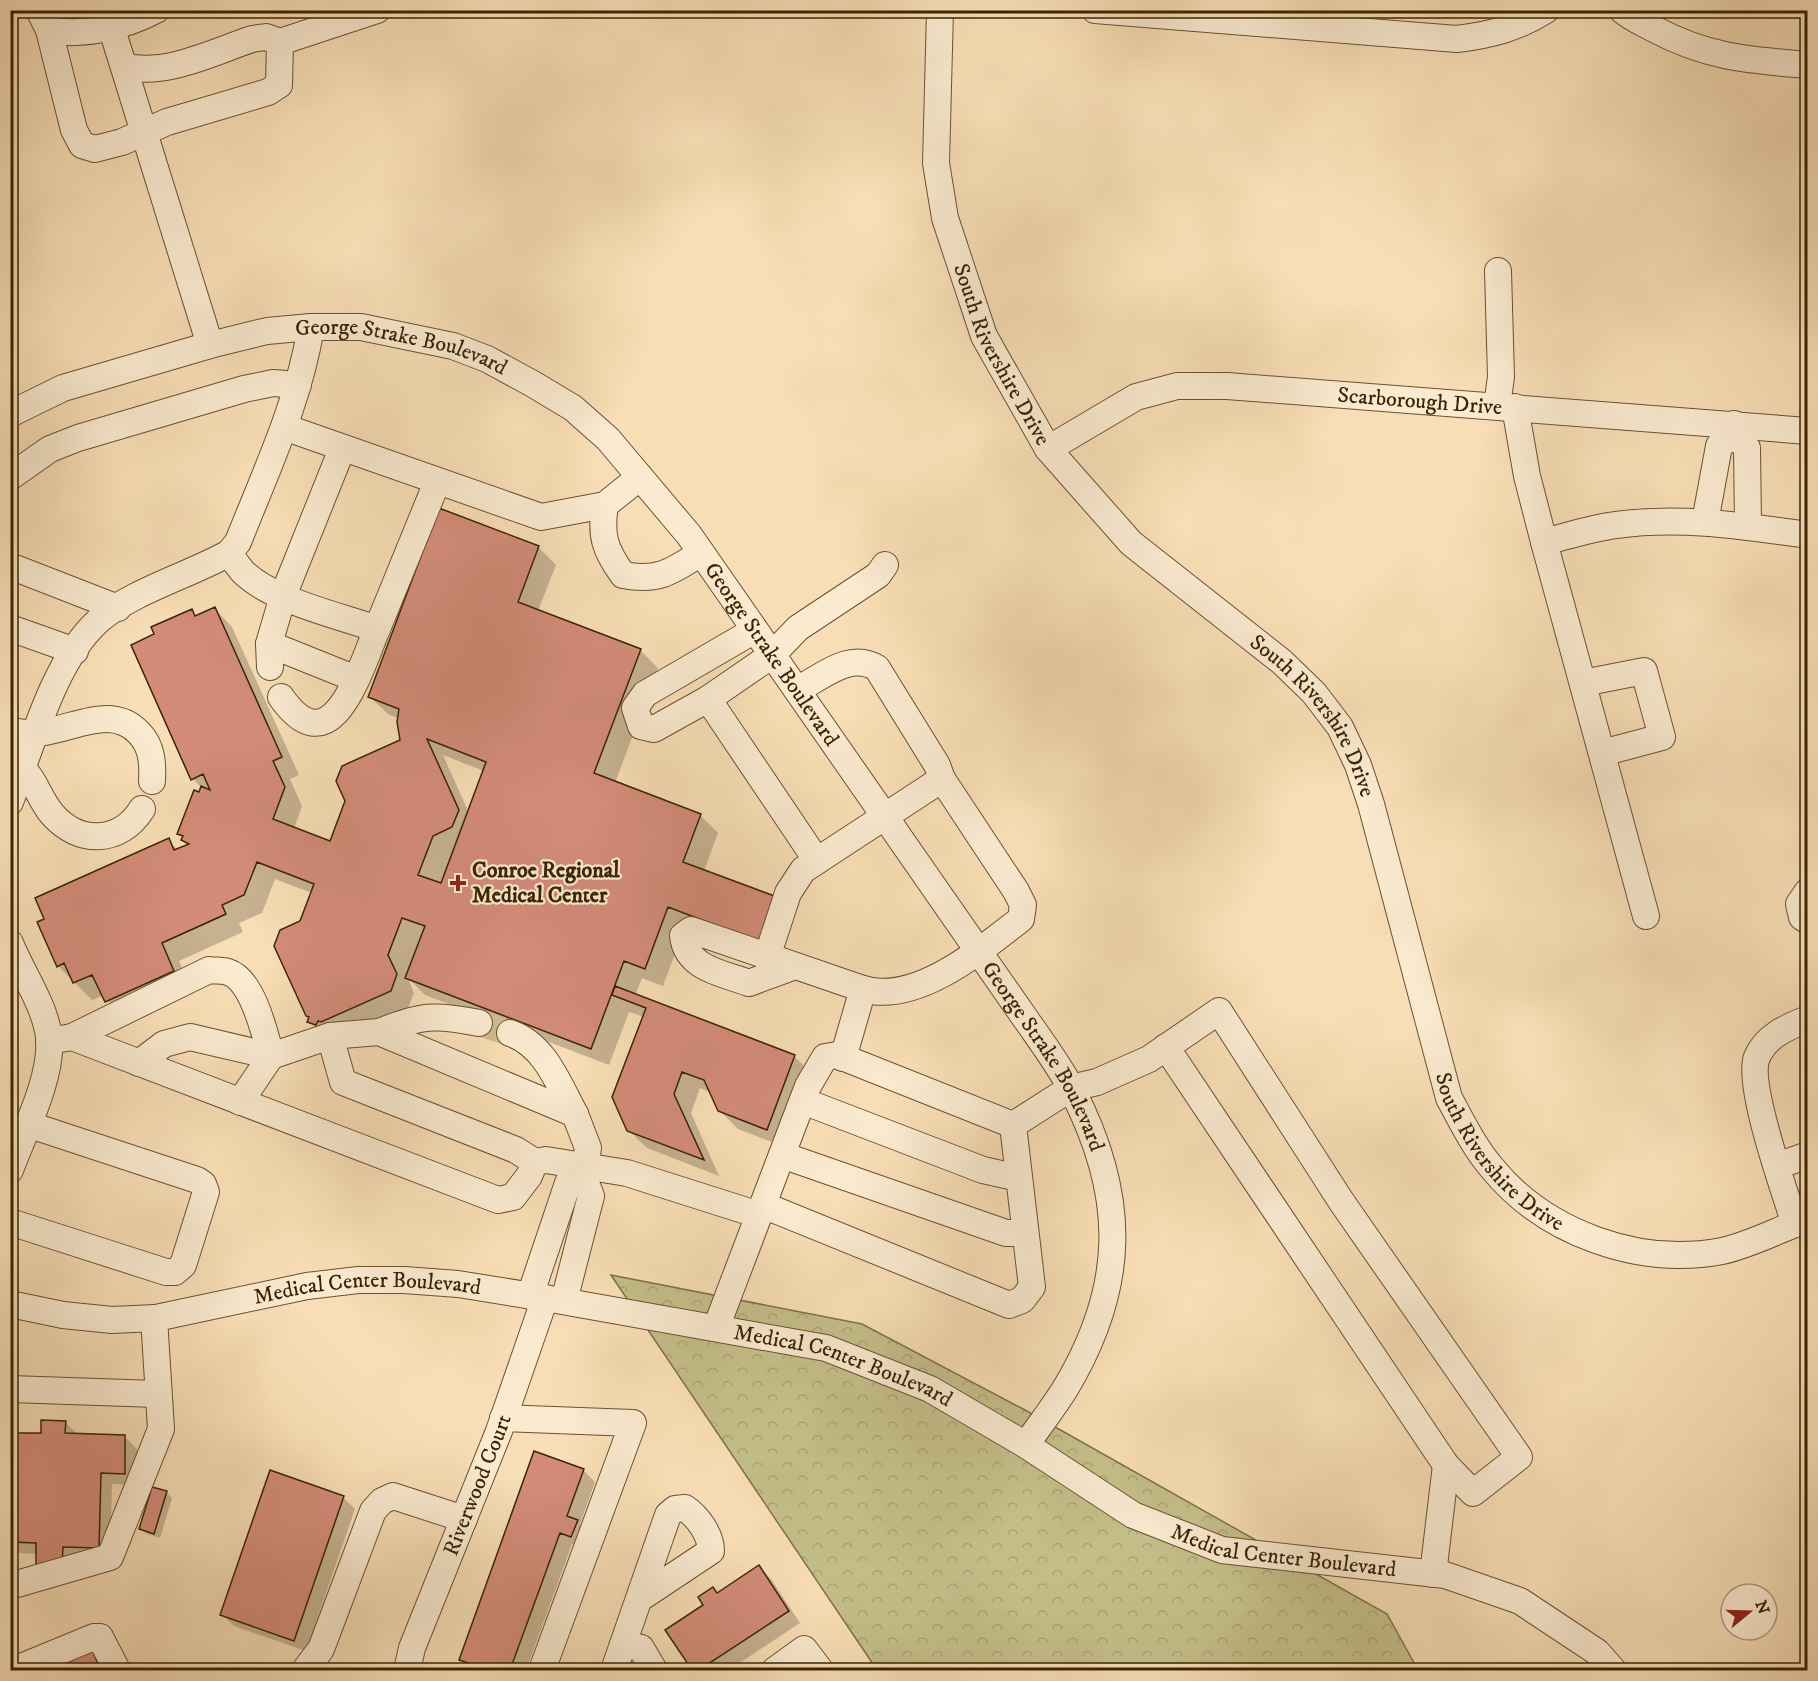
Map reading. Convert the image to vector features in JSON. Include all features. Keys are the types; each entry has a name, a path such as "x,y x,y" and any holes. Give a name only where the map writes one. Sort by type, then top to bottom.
{"street":[{"path":"44,20 68,33 109,19 156,10"},
{"path":"124,66 138,70 159,69 252,39 266,37 280,42 377,10"},
{"name":"South Rivershire Drive","path":"940,10 936,163 945,218 984,336 1048,449 1131,543 1282,662 1314,693 1340,727 1358,765 1371,804 1449,1098 1469,1135 1499,1175 1519,1196 1550,1220 1591,1238 1634,1250 1679,1254 1722,1251 1801,1221"},
{"path":"1095,10 1457,39 1489,35 1524,24 1546,10"},
{"path":"1622,10 1673,39 1702,52 1731,58 1808,65"},
{"path":"109,19 210,345"},
{"path":"44,20 74,130 82,145 94,149 122,142 143,130 268,92 279,85 280,42"},
{"path":"1498,271 1501,377 1506,407 1527,476 1646,916"},
{"path":"10,802 17,765 36,734 63,670 98,621 118,608 229,553 238,542 284,427 298,385 311,327"},
{"name":"George Strake Boulevard","path":"10,414 63,388 210,345 267,331 311,327 361,327 410,335 453,346 487,359 573,408 608,439 701,553 797,690 979,951 1071,1088 1093,1134 1107,1178 1113,1215 1112,1263 1105,1300 1086,1349 1065,1389 1026,1445"},
{"path":"10,477 50,449 78,438 244,389 273,384 298,385"},
{"name":"Scarborough Drive","path":"1048,449 1136,397 1177,386 1227,386 1506,407 1734,429 1808,431"},
{"path":"284,427 541,517 605,504 640,477"},
{"path":"1705,522 1719,446 1734,429 1747,448 1748,526"},
{"path":"342,449 283,596 269,656 356,679"},
{"path":"1713,479 1727,485 1747,483"},
{"path":"281,697 291,712 304,721 319,723 330,720 342,708 437,482"},
{"path":"605,504 602,528 606,546 609,556 623,575 640,579 663,576 701,553"},
{"path":"1544,542 1615,525 1705,522 1808,535"},
{"path":"229,553 243,571 258,583 283,596 376,628"},
{"path":"10,566 118,608"},
{"path":"755,630 645,694 635,708 641,726 654,729 708,699 772,655 798,628 878,575 885,566"},
{"path":"10,628 75,651"},
{"path":"795,966 878,993 923,984 979,951 1021,919 1023,905 942,779 937,765 877,668 866,661 848,662 797,690"},
{"path":"1583,684 1644,670 1662,737 1602,753"},
{"path":"708,699 817,861"},
{"path":"10,730 23,735 36,734 63,730 102,718 118,719 132,725 144,737 153,759 152,781"},
{"path":"17,765 51,813 68,829 89,837 106,837 125,829 142,809"},
{"path":"772,942 788,893 803,870 942,779"},
{"path":"1808,891 1799,904 1802,917 1808,921"},
{"path":"10,943 43,1015 60,1039 139,1063 498,1200 513,1197 529,1176 535,1162"},
{"path":"10,1170 22,1117 44,1076 49,1056 60,1039 208,970 230,972 243,984 259,1013 271,1056 240,1102"},
{"path":"843,1058 863,989"},
{"path":"1013,1125 1071,1088 1097,1082 1149,1059 1166,1047 1219,1011 1341,1201 1519,1457 1473,1493 1446,1465 1166,1047"},
{"path":"139,1063 164,1044 190,1037 271,1056 330,1036 380,1032 410,1020 441,1016 479,1023"},
{"path":"1801,1221 1778,1166 1754,1069 1758,1056 1769,1041 1784,1028 1808,1019"},
{"path":"380,1032 575,1114"},
{"path":"510,1033 526,1039 544,1057 575,1114 588,1148 585,1172 591,1196 547,1298"},
{"path":"330,1036 343,1082 516,1150 535,1162 546,1161 585,1172 627,1173 761,1210 1008,1305 1022,1300 1032,1287 1013,1125"},
{"path":"716,1328 803,1101 825,1057 843,1058 1013,1125"},
{"path":"803,1101 983,1170 1019,1178"},
{"path":"10,1222 166,1272 175,1272 183,1265 206,1192 203,1184 197,1180 22,1117"},
{"path":"782,1155 1006,1233 1025,1233"},
{"path":"1778,1166 1808,1155"},
{"path":"547,1298 568,1183 585,1172"},
{"name":"Medical Center Boulevard","path":"10,1304 63,1316 112,1320 154,1318 308,1286 358,1280 404,1280 458,1284 547,1298 826,1348 930,1389 1026,1445 1133,1515 1222,1550 1445,1575 1520,1601 1597,1652 1613,1671"},
{"name":"Riverwood Court","path":"407,1671 412,1648 464,1520 547,1298"},
{"path":"10,1586 110,1557 160,1430 154,1318"},
{"path":"10,1389 157,1394"},
{"path":"503,1418 633,1423 542,1671"},
{"path":"1433,1574 1446,1465"},
{"path":"305,1671 321,1649 373,1511 382,1501 393,1496 464,1520"},
{"path":"614,1671 639,1599"},
{"path":"14,1671 94,1637 100,1637 106,1644 117,1671"},
{"path":"623,1644 641,1648 654,1671"},
{"path":"775,1671 804,1649 820,1671"}],"green space":[{"path":"611,1275 862,1324 1025,1410 1387,1614 1418,1670 877,1670"}],"building":[{"path":"439,508 539,546 518,602 641,649 594,773 701,814 683,862 777,897 760,942 668,907 645,969 624,961 591,1049 405,978 425,926 402,918 388,955 397,974 391,991 321,1022 318,1021 316,1025 307,1022 309,1017 306,1016 274,946 280,930 300,921 314,884 257,862 244,895 222,905 226,914 162,943 174,971 105,1002 92,975 73,983 64,963 57,967 37,922 44,919 35,898 169,838 174,850 189,844 181,840 183,836 177,834 194,790 199,792 201,786 210,790 203,774 191,780 131,645 154,634 151,627 192,609 195,616 215,607 282,757 273,761 285,787 273,819 330,841 345,801 336,781 342,766 400,740 397,722 399,709 368,697","holes":["427,739 486,762 441,883 418,875 433,836 452,827 459,810"]},
{"path":"615,986 795,1055 767,1130 718,1111 704,1080 682,1072 674,1094 704,1160 627,1131 612,1097 646,1008 612,995"},
{"path":"41,1420 66,1421 65,1433 125,1435 125,1474 101,1473 99,1548 63,1547 62,1567 36,1567 36,1543 10,1542 10,1433 41,1433"},
{"path":"534,1451 584,1469 567,1516 578,1520 571,1537 560,1533 510,1670 489,1670 459,1660"},
{"path":"270,1470 344,1496 294,1641 220,1615"},
{"path":"152,1487 167,1491 154,1534 139,1529"},
{"path":"759,1565 789,1611 699,1670 692,1670 665,1630 703,1605 698,1597 713,1587 717,1593"},
{"path":"93,1651 99,1667 90,1670 55,1670 54,1667"}],"tunnel":[{"path":"479,1023 510,1033"}],"place":[{"name":"Conroe Regional Medical Center","path":"458,883"}]}
